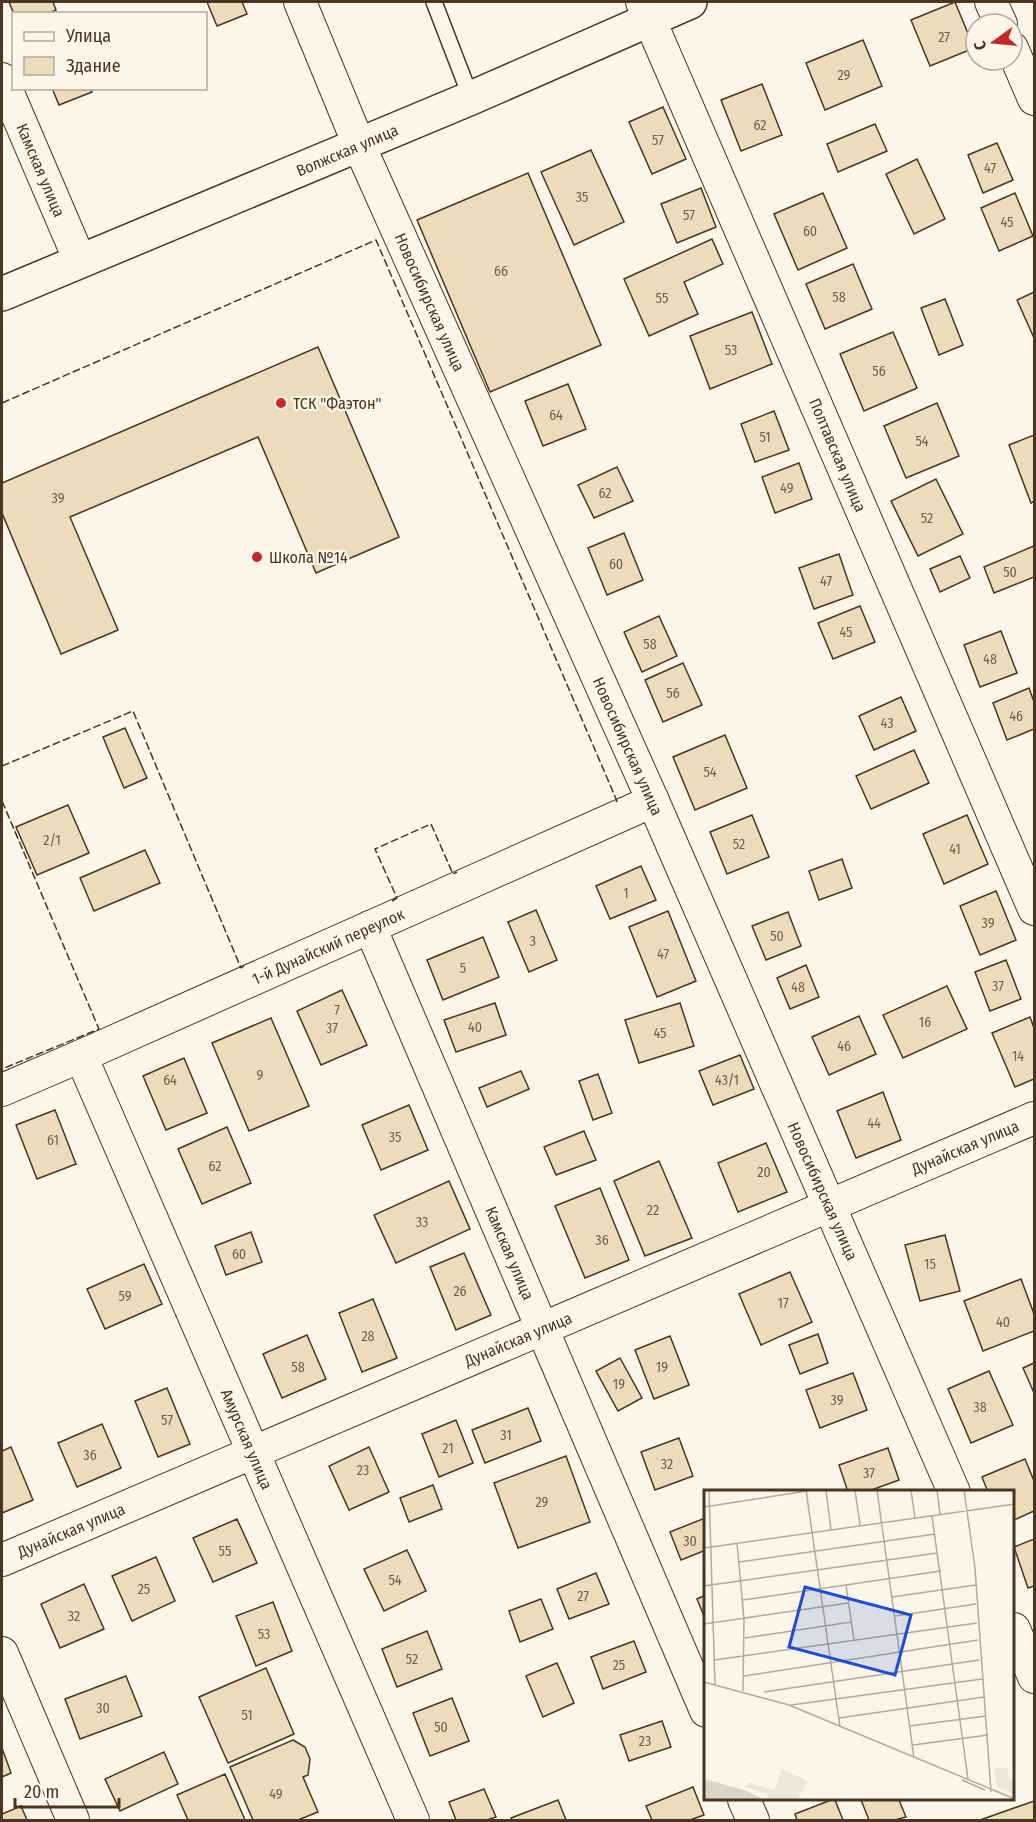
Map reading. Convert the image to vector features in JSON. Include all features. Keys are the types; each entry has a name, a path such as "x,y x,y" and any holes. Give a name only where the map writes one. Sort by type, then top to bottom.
{"street":[{"name":"Новосибирская улица","path":"300,2 359,145 653,801 953,1490"},
{"name":"Волжская улица","path":"2,294 471,98 645,10 690,2"},
{"name":"Полтавская улица","path":"645,10 1035,909"},
{"path":"1023,72 1035,99"},
{"name":"Камская улица","path":"2,78 80,261"},
{"name":"1-й Дунайский переулок","path":"2,1090 653,801"},
{"name":"Камская улица","path":"370,927 704,1706"},
{"name":"Амурская улица","path":"81,1056 413,1821"},
{"name":"Дунайская улица","path":"2,1560 1035,1118"},
{"path":"1015,1631 1035,1677"},
{"path":"2,1653 73,1821"},
{"path":"744,1801 753,1821"}],"lane":[{"path":"434,2 471,98"}],"building":[{"path":"9,2 53,2 56,10 52,12 13,12"},
{"path":"207,2 242,2 247,14 217,26"},
{"path":"955,2 964,24 964,52 930,66 911,20"},
{"path":"863,40 882,86 825,110 806,63"},
{"path":"762,84 782,135 741,151 721,100"},
{"path":"53,90 91,90 92,92 59,105"},
{"path":"663,107 686,159 652,174 629,122"},
{"path":"875,124 887,151 838,172 827,144"},
{"path":"997,143 1013,180 983,193 968,155"},
{"path":"591,150 624,222 574,245 541,172"},
{"path":"917,159 945,219 914,234 886,174"},
{"path":"528,173 601,345 490,392 417,220"},
{"path":"701,188 716,227 677,243 661,204"},
{"path":"823,193 847,248 798,270 774,214"},
{"path":"1015,193 1033,236 999,251 981,208"},
{"path":"712,239 723,264 684,282 698,314 649,336 624,279"},
{"path":"853,264 872,309 825,329 806,284"},
{"path":"1034,292 1034,338 1017,300"},
{"path":"945,299 963,345 939,355 921,308"},
{"path":"752,312 772,364 710,389 690,336"},
{"path":"893,332 917,388 864,411 840,354"},
{"path":"318,347 399,537 316,573 258,437 70,517 118,630 61,654 2,513 2,483"},
{"path":"568,384 586,429 543,446 525,401"},
{"path":"937,403 959,456 906,478 884,426"},
{"path":"774,411 789,450 755,462 741,424"},
{"path":"1034,435 1034,501 1031,503 1009,445"},
{"path":"799,463 812,499 775,513 762,477"},
{"path":"617,467 633,501 594,518 578,485"},
{"path":"936,479 963,534 918,556 891,501"},
{"path":"624,533 643,580 607,595 588,548"},
{"path":"1034,546 1034,577 994,593 984,567"},
{"path":"839,554 853,595 814,609 799,568"},
{"path":"960,556 970,578 940,592 930,569"},
{"path":"860,606 875,642 833,659 818,623"},
{"path":"659,616 677,656 642,672 624,632"},
{"path":"1001,631 1017,673 980,687 964,645"},
{"path":"683,663 702,705 663,722 645,680"},
{"path":"1029,688 1034,702 1034,729 1007,740 993,703"},
{"path":"901,697 916,731 874,750 859,716"},
{"path":"125,728 147,778 124,788 103,737"},
{"path":"725,735 747,788 695,810 673,757"},
{"path":"914,750 929,783 871,809 856,776"},
{"path":"68,805 89,853 37,875 16,827"},
{"path":"752,815 769,857 727,874 710,832"},
{"path":"967,815 988,864 944,884 923,834"},
{"path":"145,850 160,883 94,911 80,878"},
{"path":"842,859 852,888 819,900 809,871"},
{"path":"641,866 656,900 610,919 596,886"},
{"path":"996,891 1016,940 980,955 960,906"},
{"path":"536,910 557,960 529,972 508,922"},
{"path":"668,911 696,981 657,997 629,927"},
{"path":"788,912 801,946 766,960 752,926"},
{"path":"483,937 499,977 443,1000 427,960"},
{"path":"1006,960 1021,999 990,1011 975,972"},
{"path":"806,965 819,997 790,1009 777,978"},
{"path":"947,986 967,1029 903,1058 883,1015"},
{"path":"342,990 367,1045 321,1065 297,1011"},
{"path":"495,1003 506,1035 456,1052 444,1020"},
{"path":"680,1003 694,1046 639,1063 625,1020"},
{"path":"859,1016 876,1054 829,1075 812,1037"},
{"path":"1030,1017 1034,1028 1034,1079 1015,1087 992,1033"},
{"path":"271,1018 309,1106 249,1131 212,1043"},
{"path":"740,1055 754,1089 713,1105 699,1071"},
{"path":"184,1058 207,1113 166,1130 143,1076"},
{"path":"521,1071 529,1089 487,1107 479,1088"},
{"path":"598,1074 612,1113 593,1120 579,1081"},
{"path":"883,1092 901,1140 856,1158 837,1111"},
{"path":"409,1105 428,1150 381,1170 362,1125"},
{"path":"55,1110 76,1164 37,1179 16,1125"},
{"path":"227,1127 251,1183 202,1204 178,1149"},
{"path":"584,1131 596,1160 556,1175 544,1147"},
{"path":"766,1143 787,1192 738,1212 718,1163"},
{"path":"659,1161 692,1238 645,1256 614,1181"},
{"path":"449,1181 470,1229 396,1263 374,1215"},
{"path":"600,1188 629,1260 585,1278 555,1206"},
{"path":"251,1232 262,1262 226,1275 215,1246"},
{"path":"945,1235 960,1291 920,1301 905,1245"},
{"path":"464,1253 491,1315 456,1330 430,1267"},
{"path":"144,1264 162,1304 105,1329 87,1289"},
{"path":"790,1272 812,1322 761,1345 739,1294"},
{"path":"1021,1279 1034,1314 1034,1331 983,1351 964,1301"},
{"path":"373,1299 397,1358 362,1372 339,1313"},
{"path":"818,1334 828,1363 800,1374 789,1345"},
{"path":"307,1335 326,1379 282,1398 263,1354"},
{"path":"670,1336 689,1385 654,1399 635,1350"},
{"path":"620,1358 642,1398 618,1411 596,1371"},
{"path":"1034,1363 1034,1393 1023,1368"},
{"path":"989,1371 1013,1425 971,1443 948,1389"},
{"path":"853,1373 867,1410 820,1428 806,1390"},
{"path":"167,1388 190,1444 158,1457 135,1401"},
{"path":"528,1408 541,1441 485,1463 472,1430"},
{"path":"456,1420 473,1463 439,1477 422,1434"},
{"path":"102,1424 121,1468 77,1487 58,1443"},
{"path":"679,1438 693,1476 655,1490 641,1452"},
{"path":"11,1447 33,1500 2,1513 2,1451"},
{"path":"369,1447 389,1492 349,1510 329,1466"},
{"path":"888,1448 899,1480 872,1490 847,1490 839,1465"},
{"path":"566,1456 590,1522 518,1548 494,1483"},
{"path":"1025,1459 1034,1481 1034,1511 1015,1520 1015,1490 987,1490 982,1477"},
{"path":"433,1485 442,1509 409,1522 400,1498"},
{"path":"704,1518 704,1551 681,1560 670,1532"},
{"path":"237,1519 257,1563 213,1582 193,1538"},
{"path":"1034,1539 1034,1586 1028,1588 1015,1547"},
{"path":"407,1550 426,1591 384,1611 364,1569"},
{"path":"156,1557 175,1601 132,1621 112,1576"},
{"path":"596,1573 609,1604 569,1619 557,1589"},
{"path":"84,1584 104,1629 60,1648 41,1604"},
{"path":"704,1596 704,1616 697,1599"},
{"path":"541,1599 553,1629 520,1642 509,1611"},
{"path":"273,1602 292,1651 256,1666 236,1616"},
{"path":"427,1631 442,1669 397,1687 382,1649"},
{"path":"634,1641 646,1672 603,1689 591,1657"},
{"path":"557,1663 574,1703 543,1717 526,1676"},
{"path":"266,1668 294,1734 228,1763 199,1697"},
{"path":"126,1676 142,1716 80,1739 65,1699"},
{"path":"452,1698 469,1741 430,1756 413,1713"},
{"path":"662,1721 671,1747 629,1761 620,1735"},
{"path":"293,1740 305,1747 310,1759 308,1775 303,1777 318,1812 298,1820 253,1820 230,1767"},
{"path":"2,1748 11,1773 2,1777"},
{"path":"164,1752 178,1784 120,1811 105,1779"},
{"path":"225,1774 245,1820 188,1820 177,1795"},
{"path":"693,1787 704,1815 690,1820 652,1820 646,1806"},
{"path":"484,1789 496,1817 487,1820 456,1820 449,1802"},
{"path":"558,1800 566,1820 512,1820 511,1818"},
{"path":"828,1801 835,1801 843,1820 797,1820 795,1814"},
{"path":"861,1801 899,1801 906,1817 895,1820 869,1820"},
{"path":"1034,1801 1034,1820 980,1820"},
{"path":"21,1806 27,1820 2,1820 2,1814"}],"fence":[{"path":"2,403 376,240 617,801 614,802"},
{"path":"2,766 133,711 241,968 244,966"},
{"path":"2,801 99,1029 2,1069"},
{"path":"392,901 397,898 375,849 431,824 453,874 457,872"}],"place":[{"name":"ТСК \"Фаэтон\"","path":"281,403"},
{"name":"Школа №14","path":"257,557"}]}
